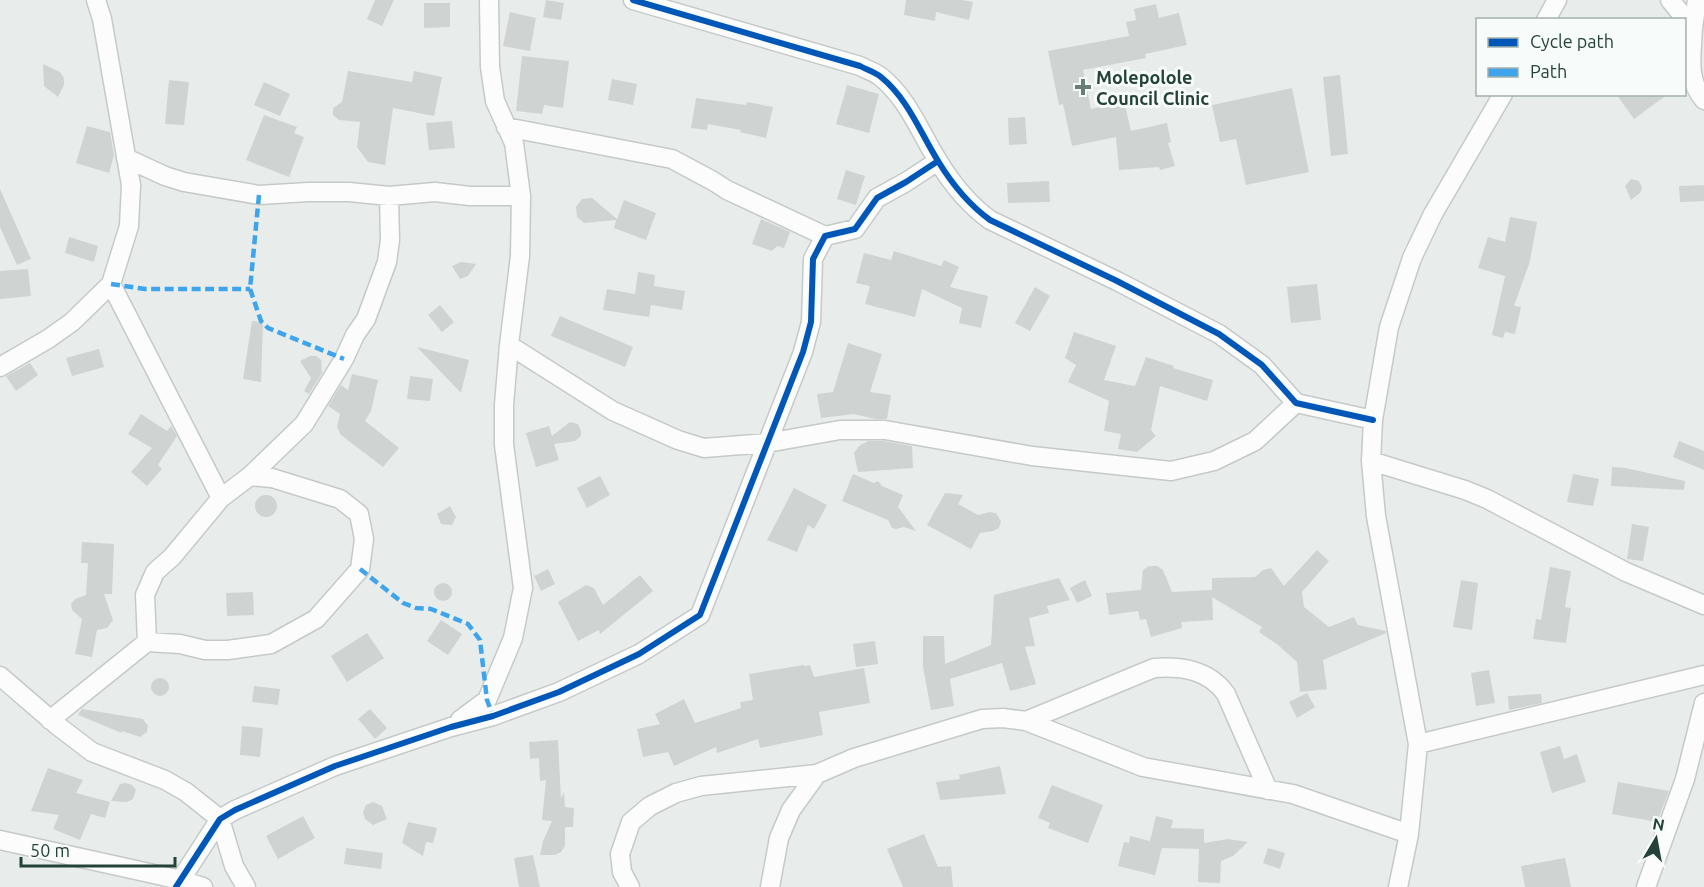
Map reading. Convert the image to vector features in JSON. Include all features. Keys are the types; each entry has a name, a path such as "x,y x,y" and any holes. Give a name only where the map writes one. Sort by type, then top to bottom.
{"street":[{"path":"0,367 72,322 111,284 129,226 131,185 102,20 96,0"},
{"path":"451,727 487,700 513,638 523,588 504,445 504,405 509,345 520,256 521,196 514,143 495,101 490,67 489,0"},
{"path":"633,0 860,66 879,75 896,92 920,127 938,161 967,201 990,220 1117,281 1219,334 1262,364 1296,403 1373,420"},
{"path":"1547,18 1557,0"},
{"path":"1670,0 1685,18"},
{"path":"1698,0 1693,28 1691,76 1696,91 1704,100"},
{"path":"1686,19 1693,28"},
{"path":"1398,887 1409,834 1418,744 1376,516 1371,461 1373,420 1389,327 1412,258 1433,214 1502,96"},
{"path":"506,127 672,159 727,190 825,236 855,229 877,198 938,161"},
{"path":"126,158 184,182 259,195 348,192 389,196 435,192 470,196 521,196"},
{"path":"147,642 146,596 155,572 172,556 221,498 250,476 304,424 366,319 387,262 390,240 389,196"},
{"path":"179,883 220,819 235,810 334,766 451,727 493,716 559,692 639,654 700,615 803,352 811,322 813,259 825,236"},
{"path":"111,284 221,498"},
{"path":"509,345 613,411 678,440 704,448 767,443 840,430 885,430 1032,456 1171,471 1214,462 1255,441 1296,403"},
{"path":"1371,461 1487,499 1626,572 1704,605"},
{"path":"50,720 147,642 217,650 272,644 316,619 360,569 364,539 359,514 340,499 272,478 250,476"},
{"path":"1026,721 1154,668 1170,667 1197,672 1219,683 1226,694 1268,790"},
{"path":"1418,744 1704,675"},
{"path":"0,676 50,720 92,752 165,780 186,792 220,819 234,866 246,887"},
{"path":"1646,887 1685,779 1703,708"},
{"path":"630,887 622,872 620,854 631,822 650,806 676,793 701,786 817,774 854,758 982,719 1003,718 1026,721 1143,766 1293,794 1409,834"},
{"path":"770,887 779,838 791,810 817,774"},
{"path":"0,840 203,887"}],"building":[{"path":"375,0 394,0 382,26 367,19"},
{"path":"546,0 564,3 561,20 543,17"},
{"path":"906,0 973,2 969,20 936,12 935,21 904,15"},
{"path":"424,3 450,3 450,27 424,28"},
{"path":"1156,4 1159,18 1179,13 1187,45 1145,54 1146,58 1083,70 1091,109 1124,101 1131,131 1167,123 1171,142 1168,143 1175,166 1160,170 1159,167 1119,170 1116,137 1072,146 1063,104 1059,105 1048,51 1129,36 1126,22 1136,20 1134,9"},
{"path":"510,12 536,18 530,51 503,46"},
{"path":"522,56 569,61 563,108 544,105 542,114 516,111"},
{"path":"43,64 60,72 64,78 64,85 58,97 44,86"},
{"path":"348,71 412,82 414,71 442,77 434,116 393,108 385,165 368,162 357,147 360,122 339,120 333,115 333,108 342,102"},
{"path":"1340,75 1348,154 1331,156 1323,77"},
{"path":"612,79 637,84 633,105 608,100"},
{"path":"169,80 189,82 184,125 165,124"},
{"path":"264,82 290,94 280,116 254,105"},
{"path":"847,85 879,94 869,133 836,124"},
{"path":"1292,88 1309,172 1246,185 1236,139 1220,142 1212,105"},
{"path":"1617,96 1665,96 1634,119"},
{"path":"696,98 746,105 747,102 773,107 766,138 740,132 741,130 708,124 707,130 691,128"},
{"path":"264,115 297,127 294,133 304,137 289,177 246,160"},
{"path":"1025,117 1027,144 1009,145 1008,118"},
{"path":"452,121 455,148 429,150 426,123"},
{"path":"87,126 110,132 114,155 109,173 76,163"},
{"path":"846,170 865,176 856,205 837,199"},
{"path":"1631,179 1639,181 1642,188 1640,193 1631,200 1625,186"},
{"path":"1049,181 1050,202 1008,203 1007,183"},
{"path":"1704,185 1704,201 1680,202 1679,186"},
{"path":"0,189 31,259 17,265 0,227"},
{"path":"592,198 617,219 624,200 656,213 646,240 614,228 616,220 584,223 577,217 576,207 582,199"},
{"path":"1510,217 1537,222 1530,261 1514,306 1521,307 1515,334 1505,332 1503,338 1492,335 1505,276 1478,268 1488,237 1505,242"},
{"path":"761,219 790,232 784,248 777,246 772,251 752,244"},
{"path":"69,237 98,246 94,262 65,253"},
{"path":"894,251 941,266 944,260 959,267 950,287 988,296 981,328 959,323 962,308 922,289 915,317 865,304 870,286 856,283 864,253 891,260"},
{"path":"461,262 476,264 468,276 460,279 452,266"},
{"path":"28,269 31,296 0,299 0,271"},
{"path":"638,272 655,275 654,286 685,291 682,310 651,305 649,317 603,310 607,289 635,294"},
{"path":"1317,284 1321,320 1291,323 1287,287"},
{"path":"1035,287 1050,296 1030,331 1015,323"},
{"path":"440,305 454,322 442,332 428,315"},
{"path":"560,316 633,347 625,367 551,336"},
{"path":"252,321 263,322 261,382 243,379"},
{"path":"1074,332 1116,346 1104,380 1135,386 1146,357 1213,380 1207,401 1160,386 1151,430 1156,436 1137,452 1118,449 1121,434 1104,431 1109,401 1068,382 1076,365 1065,358"},
{"path":"848,343 882,354 870,392 891,395 887,419 854,414 821,418 817,394 833,392"},
{"path":"417,347 469,360 461,393"},
{"path":"99,349 104,367 72,376 66,358"},
{"path":"316,356 321,360 322,373 309,394 304,391 311,378 300,361"},
{"path":"30,363 38,375 16,391 6,376"},
{"path":"352,374 378,380 371,411 365,421 399,448 383,467 341,435 337,427 340,414 328,406 341,385 348,390"},
{"path":"410,376 433,379 430,401 407,399"},
{"path":"141,414 167,431 171,426 177,436 158,465 162,469 147,486 131,472 152,448 128,434"},
{"path":"570,422 578,424 581,436 575,441 554,444 559,460 536,467 526,433 549,426 552,436"},
{"path":"868,441 884,441 912,446 913,468 858,472 854,453 859,446"},
{"path":"1679,441 1704,451 1704,470 1673,457"},
{"path":"1612,467 1685,481 1684,490 1611,486"},
{"path":"853,474 874,483 878,481 882,486 903,495 898,507 916,531 904,527 892,528 888,520 842,501"},
{"path":"1573,474 1599,479 1593,506 1567,502"},
{"path":"600,476 610,495 587,508 577,488"},
{"path":"794,488 827,505 814,529 808,525 797,552 767,540"},
{"path":"945,493 963,495 958,504 978,515 996,513 1001,521 999,528 980,533 971,549 927,525"},
{"path":"266,495 274,498 277,506 274,514 266,517 258,514 255,506 258,498"},
{"path":"450,506 456,517 452,525 441,524 437,514"},
{"path":"1632,524 1649,527 1643,561 1627,559"},
{"path":"82,542 114,544 112,594 104,594 113,620 107,628 97,630 92,657 75,654 82,619 72,610 71,604 75,599 86,595 88,563 81,563"},
{"path":"1317,550 1329,561 1302,592 1304,607 1329,627 1354,617 1358,625 1386,631 1386,633 1323,660 1327,689 1300,692 1297,662 1259,632 1262,627 1212,597 1212,578 1255,577 1263,570 1271,568 1284,586"},
{"path":"1149,566 1157,566 1163,570 1172,592 1212,590 1213,620 1181,622 1182,628 1151,637 1146,619 1140,620 1138,611 1109,615 1106,593 1141,590 1143,570"},
{"path":"1550,567 1571,571 1565,607 1571,608 1566,643 1533,639 1536,619 1541,620"},
{"path":"548,569 555,584 541,591 534,576"},
{"path":"640,575 653,591 600,634 599,630 578,641 558,602 586,585 594,588 603,605"},
{"path":"1059,578 1070,600 1047,606 1049,613 1029,618 1035,646 1025,647 1036,684 1010,691 1002,663 950,679 954,706 931,710 923,667 923,636 944,636 945,664 991,645 994,595"},
{"path":"1085,580 1092,596 1077,603 1070,588"},
{"path":"1461,580 1478,583 1472,630 1453,627"},
{"path":"439,583 447,583 452,588 450,599 439,601 434,596 434,588"},
{"path":"253,592 254,615 227,616 226,593"},
{"path":"441,620 462,634 448,655 427,641"},
{"path":"367,633 384,658 347,682 331,656"},
{"path":"875,641 878,664 856,667 853,644"},
{"path":"810,665 814,677 864,668 870,703 819,712 823,735 760,748 758,739 717,753 716,747 674,766 668,752 643,757 637,729 660,724 655,714 684,699 695,723 741,708 740,702 753,700 749,674"},
{"path":"1489,670 1495,703 1476,706 1471,673"},
{"path":"160,678 166,681 169,687 166,693 160,696 154,693 151,687 154,681"},
{"path":"254,686 280,689 278,705 252,702"},
{"path":"1307,693 1315,707 1297,718 1289,702"},
{"path":"1541,694 1542,703 1509,710 1508,696"},
{"path":"82,709 143,719 148,726 147,732 140,737 122,731 122,733 78,715"},
{"path":"370,709 387,728 375,739 358,719"},
{"path":"242,726 263,728 260,757 240,755"},
{"path":"558,740 561,799 564,792 565,807 574,808 573,827 565,827 565,846 561,852 555,855 540,855 543,841 552,821 542,820 546,780 540,781 539,758 530,759 529,742"},
{"path":"1560,746 1564,759 1577,754 1586,782 1552,793 1540,752"},
{"path":"1000,766 1006,794 940,800 936,782 960,779 959,775"},
{"path":"48,768 83,780 76,793 110,802 105,818 91,814 80,840 53,829 59,815 31,811"},
{"path":"1618,782 1669,791 1657,822 1612,814"},
{"path":"120,784 132,785 136,790 133,799 127,802 111,801"},
{"path":"1052,785 1103,805 1088,843 1048,828 1050,823 1038,818"},
{"path":"373,802 382,806 387,819 373,825 365,819 363,812 366,805"},
{"path":"303,816 315,838 278,859 266,836"},
{"path":"1156,816 1173,820 1171,828 1204,829 1204,843 1228,839 1248,842 1233,856 1221,861 1220,883 1198,882 1199,849 1162,848 1155,875 1118,866 1124,842 1129,843 1130,836 1150,841"},
{"path":"408,822 437,828 433,843 426,842 423,856 402,843"},
{"path":"924,834 938,867 951,866 953,887 903,887 887,849"},
{"path":"346,848 383,853 381,869 344,864"},
{"path":"1268,848 1285,853 1280,869 1263,863"},
{"path":"533,855 540,887 519,887 514,858"},
{"path":"1565,858 1571,887 1525,887 1521,866"}],"marked path":[{"path":"259,195 250,289 261,321 268,328 344,359"},
{"path":"111,284 145,289 250,289"},
{"path":"360,569 403,603 416,608 431,609 468,624 480,640 487,700 493,716"}],"cycle path":[{"path":"633,0 860,66 876,74 899,95 955,186 990,220 1117,281 1219,334 1262,365 1296,403 1373,420"},
{"path":"176,887 220,819 235,810 335,766 451,727 493,716 559,692 639,654 700,615 803,352 811,322 813,259 825,236 855,229 877,198 938,161"}],"place":[{"name":"Molepolole Council Clinic","path":"1083,87"}]}
